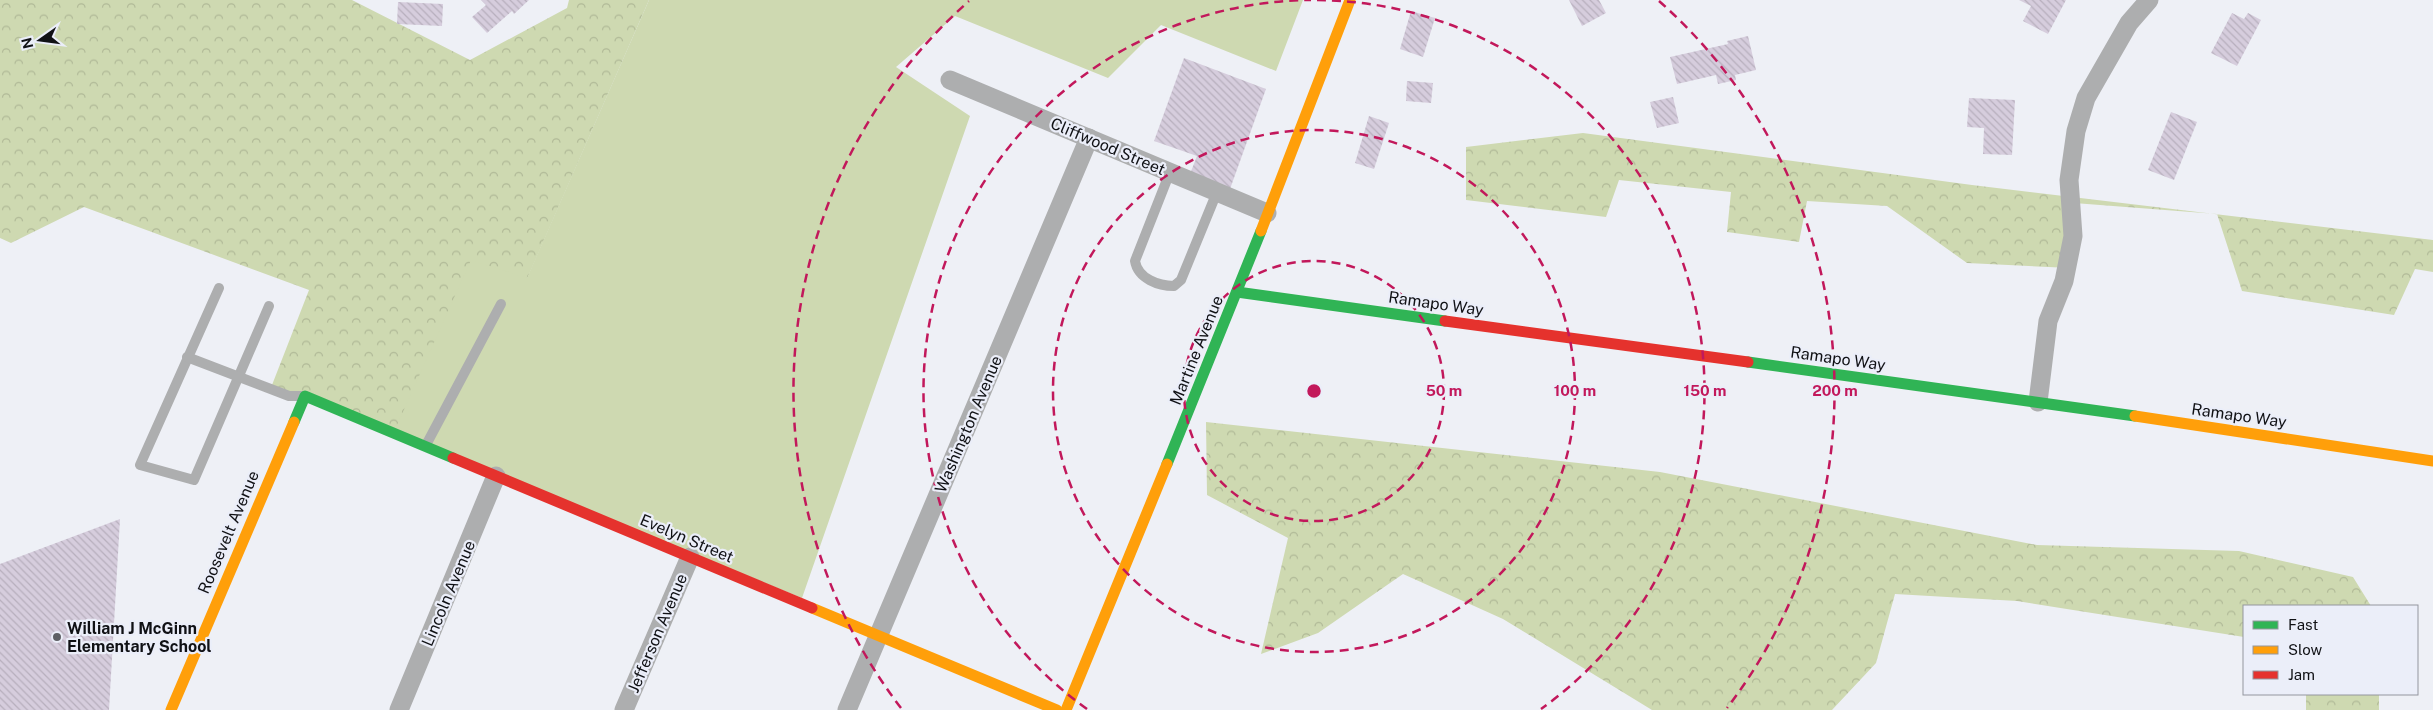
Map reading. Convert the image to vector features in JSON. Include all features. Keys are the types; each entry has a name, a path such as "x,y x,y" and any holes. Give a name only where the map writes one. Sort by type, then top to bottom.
{"street":[{"name":"Martine Avenue","path":"1066,710 1237,292 1350,0"},
{"path":"2038,402 2048,321 2064,281 2073,236 2068,180 2076,131 2086,98 2130,23 2149,0"},
{"name":"Cliffwood Street","path":"950,80 1267,213"},
{"name":"Washington Avenue","path":"847,710 1089,138"},
{"name":"Ramapo Way","path":"1237,292 2038,402 2433,461"},
{"name":"Evelyn Street","path":"305,396 1057,710"},
{"name":"Roosevelt Avenue","path":"171,710 234,557 305,396"},
{"name":"Lincoln Avenue","path":"399,710 496,476"},
{"name":"Jefferson Avenue","path":"624,710 690,557"}],"lane":[{"path":"1170,172 1135,261 1136,269 1146,278 1164,286 1174,286 1181,280 1217,192"},
{"path":"219,288 140,465 194,480 269,306"},
{"path":"425,446 501,304"},
{"path":"188,358 289,396 305,396"}],"green space":[{"path":"0,0 352,0 470,60 567,8 569,0 649,0 527,279 394,432 272,385 309,290 84,207 11,243 0,238"},
{"path":"649,0 1303,0 1276,71 1161,25 1108,78 955,16 896,67 970,116 802,598 394,432 471,260 527,278"},
{"path":"1583,133 1972,185 2212,214 2074,203 2070,268 1967,263 1887,206 1807,201 1799,242 1727,232 1731,192 1619,180 1606,217 1466,200 1466,147"},
{"path":"2217,214 2433,240 2433,272 2415,269 2394,315 2242,291"},
{"path":"1206,422 1660,472 2037,545 2239,551 2353,577 2370,605 2243,605 2243,637 2017,601 1895,594 1876,663 1832,710 1652,710 1503,619 1403,574 1318,633 1261,654 1288,538 1207,495"},
{"path":"2306,695 2379,695 2379,710 2306,710"}],"building":[{"path":"481,0 529,0 514,14 512,11 487,33 472,17 486,5"},
{"path":"1569,0 1599,0 1606,13 1582,26"},
{"path":"2019,0 2066,0 2048,34 2023,21 2031,6"},
{"path":"398,2 443,4 442,26 397,24"},
{"path":"1411,11 1435,18 1423,57 1400,49"},
{"path":"2232,13 2244,19 2248,13 2261,20 2237,66 2211,53"},
{"path":"1748,36 1756,70 1735,75 1736,80 1718,84 1716,75 1677,84 1670,57 1728,44 1727,41"},
{"path":"1184,58 1266,89 1230,189 1190,174 1197,156 1154,141"},
{"path":"1407,81 1433,83 1431,103 1406,101"},
{"path":"1673,97 1679,123 1657,128 1650,102"},
{"path":"1969,98 2015,100 2012,155 1983,154 1984,128 1967,127"},
{"path":"2171,112 2197,122 2174,180 2148,170"},
{"path":"1369,116 1389,123 1374,169 1355,163"},
{"name":"William J McGinn Elementary School","path":"120,519 109,710 0,710 0,564"}],"traffic: fast":[{"path":"1167,464 1261,231"},
{"path":"1237,292 1445,321"},
{"path":"1748,362 2135,416"},
{"path":"294,422 305,396 453,458"}],"traffic: slow":[{"path":"1261,231 1350,0"},
{"path":"2135,416 2433,461"},
{"path":"171,710 294,422"},
{"path":"1066,710 1167,464"},
{"path":"812,608 1057,710"}],"traffic: jam":[{"path":"1445,321 1748,362"},
{"path":"453,458 812,608"}],"place":[{"name":"William J McGinn Elementary School","path":"57,637"}]}
